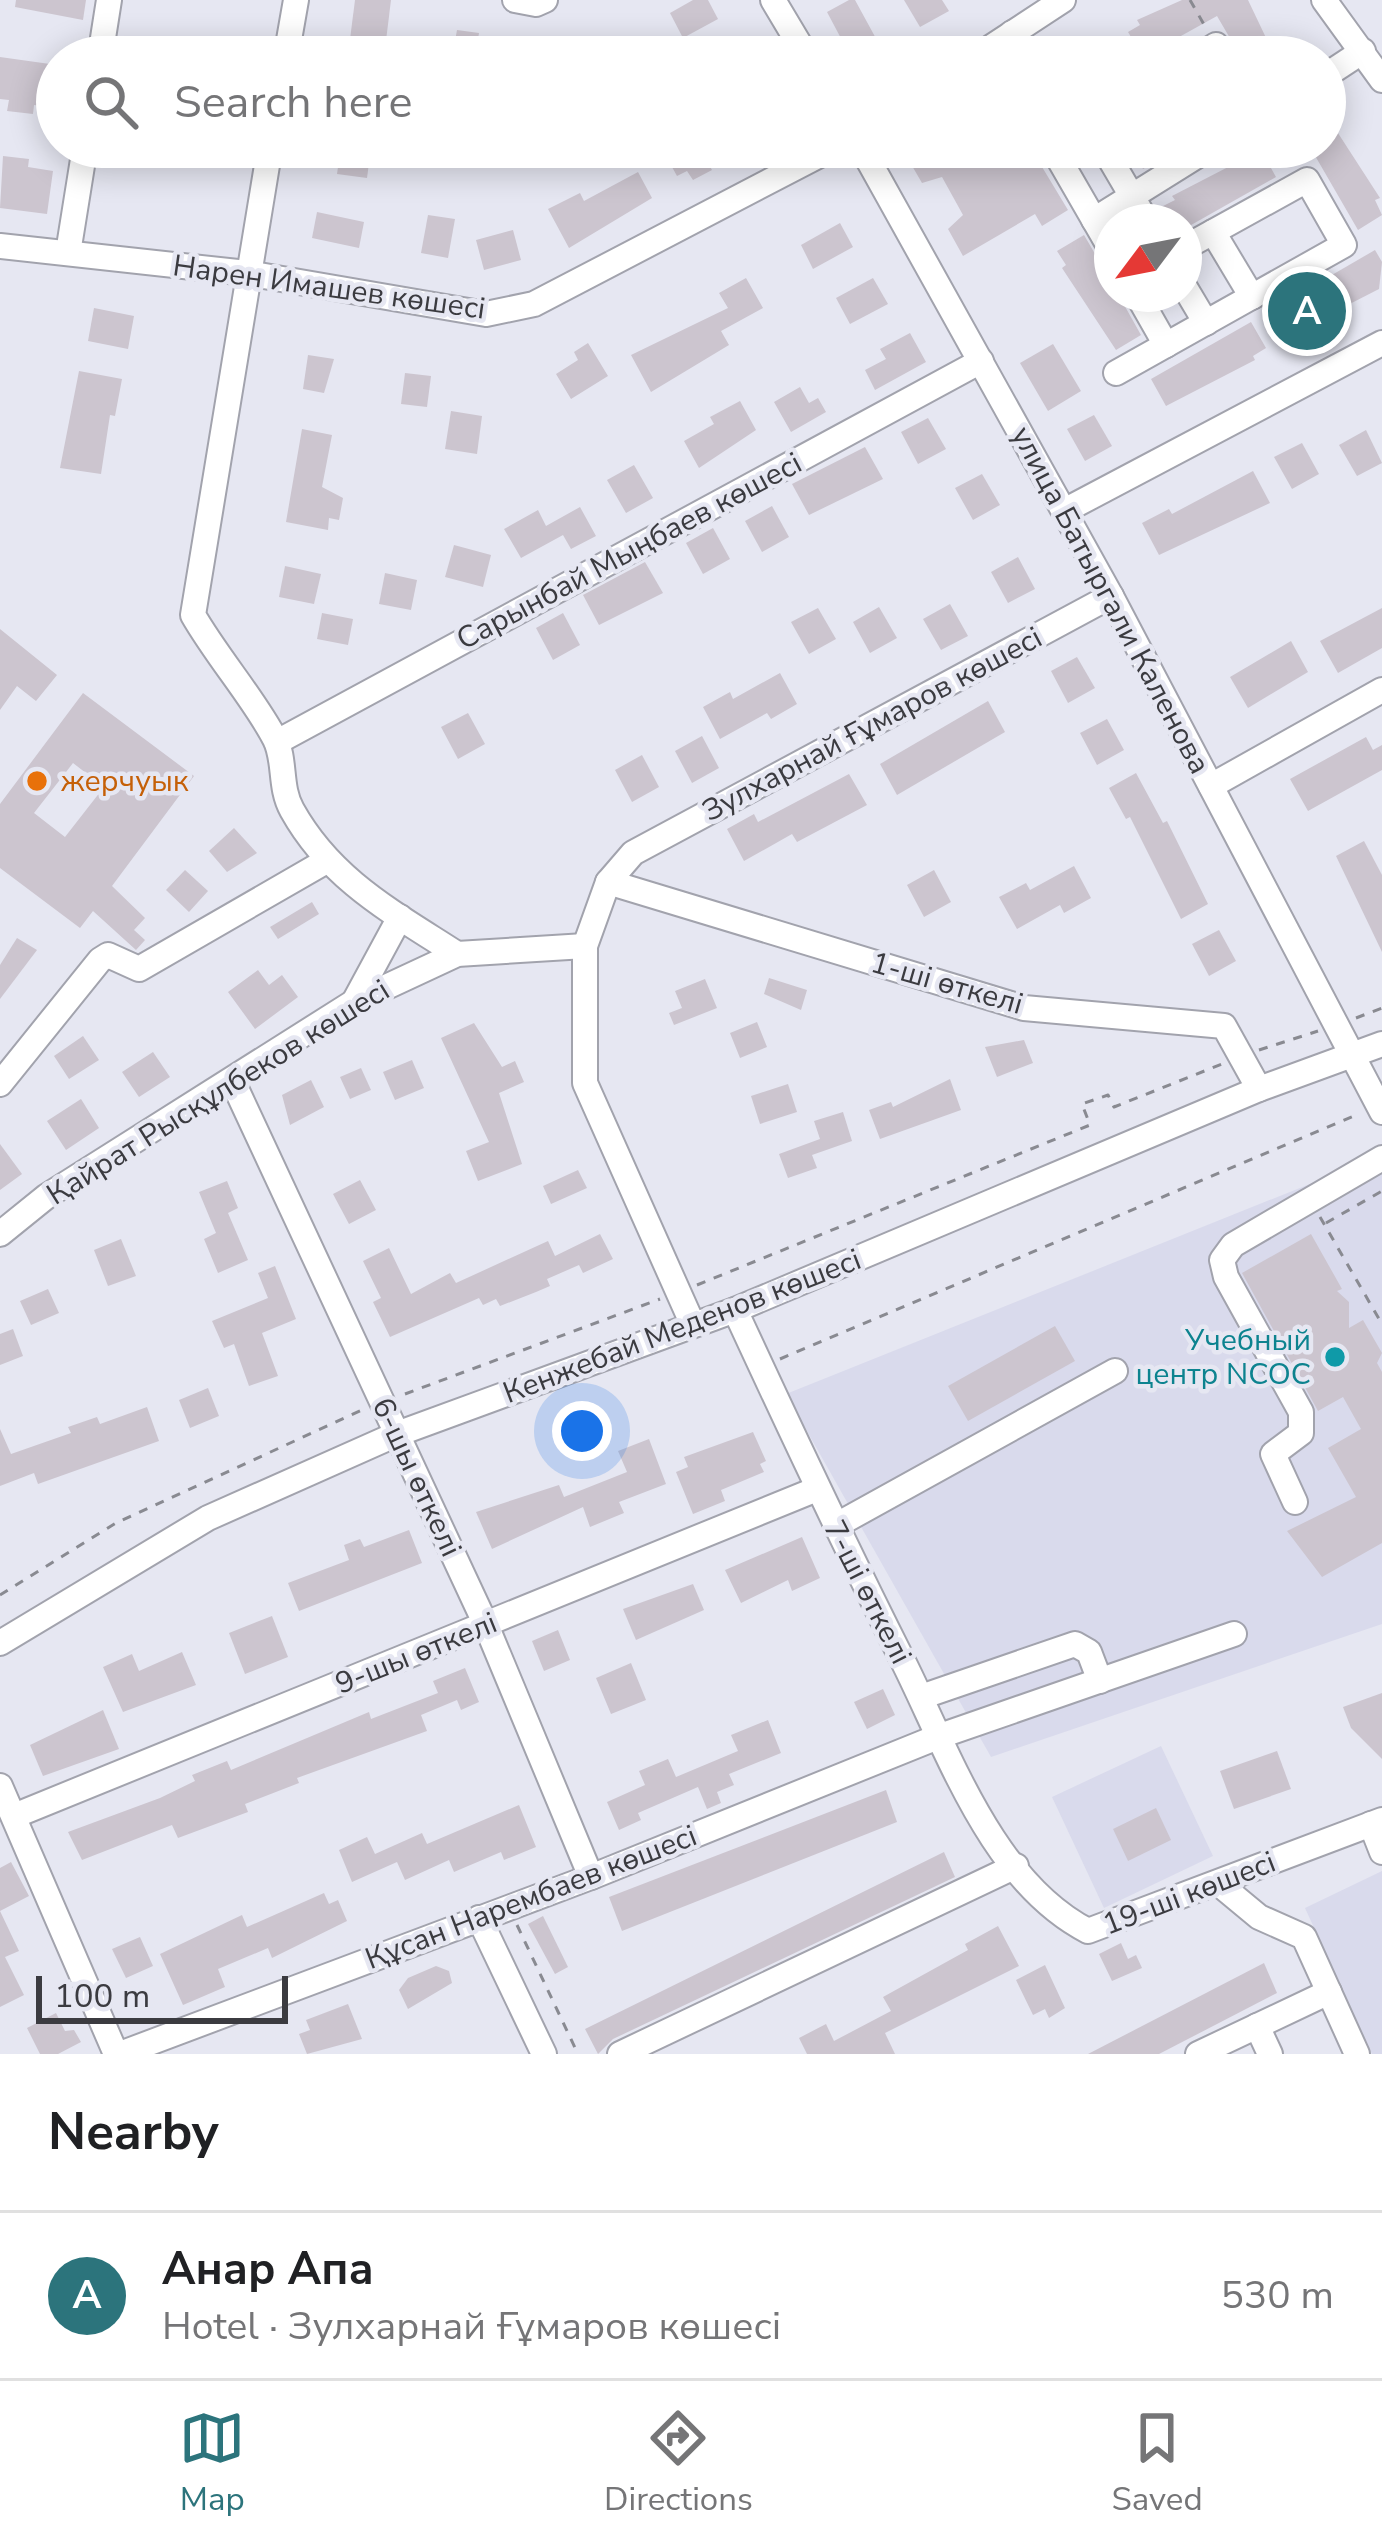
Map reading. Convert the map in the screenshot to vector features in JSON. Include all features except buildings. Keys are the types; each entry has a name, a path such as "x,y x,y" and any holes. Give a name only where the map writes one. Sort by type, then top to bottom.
{"street":[{"path":"103,36 109,0"},
{"path":"290,36 296,0"},
{"path":"515,0 536,4 545,0"},
{"path":"773,0 794,36"},
{"path":"1008,36 1063,0"},
{"path":"1324,0 1382,80"},
{"path":"1346,62 1363,51"},
{"path":"68,253 82,168"},
{"path":"265,168 193,615 224,669 278,742 280,782 293,811 340,878 457,954"},
{"name":"Нарен Имашев көшесi","path":"0,246 247,273 486,314 534,304 795,168"},
{"name":"улица Батыргали Каленова","path":"873,168 1111,596 1356,1055 1380,1109"},
{"path":"1064,168 1094,220"},
{"path":"1115,168 1137,204"},
{"path":"1119,204 1176,168"},
{"path":"1116,373 1344,245 1306,180 1202,238"},
{"path":"1213,232 1252,297"},
{"path":"1147,312 1166,345"},
{"path":"1199,312 1206,323"},
{"path":"1064,512 1382,343"},
{"name":"Сарынбай Мыңбаев көшесі","path":"278,742 981,361"},
{"name":"Зулхарнай Ғұмаров көшесі","path":"608,882 633,853 1111,596"},
{"path":"1211,786 1382,690"},
{"path":"0,1084 100,960 108,955 139,969 328,860"},
{"path":"608,882 585,946 585,1083 693,1325"},
{"name":"1-ші өткелі","path":"608,882 1024,1008 1224,1026 1259,1089"},
{"path":"354,1002 400,917"},
{"name":"Қайрат Рысқұлбеков көшесі","path":"0,1234 47,1196 354,1002 457,954 585,946"},
{"name":"Кенжебай Меденов көшесі","path":"0,1643 208,1518 398,1434 736,1310 1259,1089 1382,1044"},
{"name":"6-шы өткелі","path":"232,1082 487,1625 591,1877"},
{"path":"1295,1502 1273,1454 1300,1433 1301,1412 1226,1277 1222,1260 1233,1245 1382,1159"},
{"name":"7-ші өткелі","path":"736,1310 835,1526 980,1816 1016,1866"},
{"path":"835,1526 1114,1371"},
{"name":"9-шы өткелі","path":"14,1816 818,1489"},
{"name":"Құсан Нарембаев көшесі","path":"118,2054 591,1877 940,1736 1234,1634"},
{"path":"921,1697 1075,1644 1089,1652 1100,1681"},
{"path":"976,1676 994,1718"},
{"path":"0,1786 118,2054"},
{"path":"1376,1822 1382,1852"},
{"name":"19-ші көшесі","path":"1016,1866 1058,1916 1088,1931 1376,1822"},
{"path":"620,2054 1016,1866"},
{"path":"1218,1883 1259,1917 1304,1937 1357,2054"},
{"path":"479,1918 544,2054"},
{"path":"1198,2054 1329,1992"},
{"path":"1257,2026 1270,2054"}],"path":[{"path":"1190,0 1205,36"},
{"path":"761,1367 1380,1109"},
{"path":"1324,1224 1382,1190"},
{"path":"1310,1200 1382,1324"},
{"path":"508,1907 578,2054"}],"shaded area":[{"path":"1377,1157 1382,1166 1382,1624 991,1757 786,1394"},
{"path":"1161,1746 1213,1856 1104,1908 1052,1797"},
{"path":"1382,1871 1382,2054 1372,2054 1305,1908"}],"place":[{"name":"Анар Апа","path":"1307,311"},
{"name":"жерчуык","path":"37,781"},
{"name":"Учебный центр NCOC","path":"1335,1357"}]}
